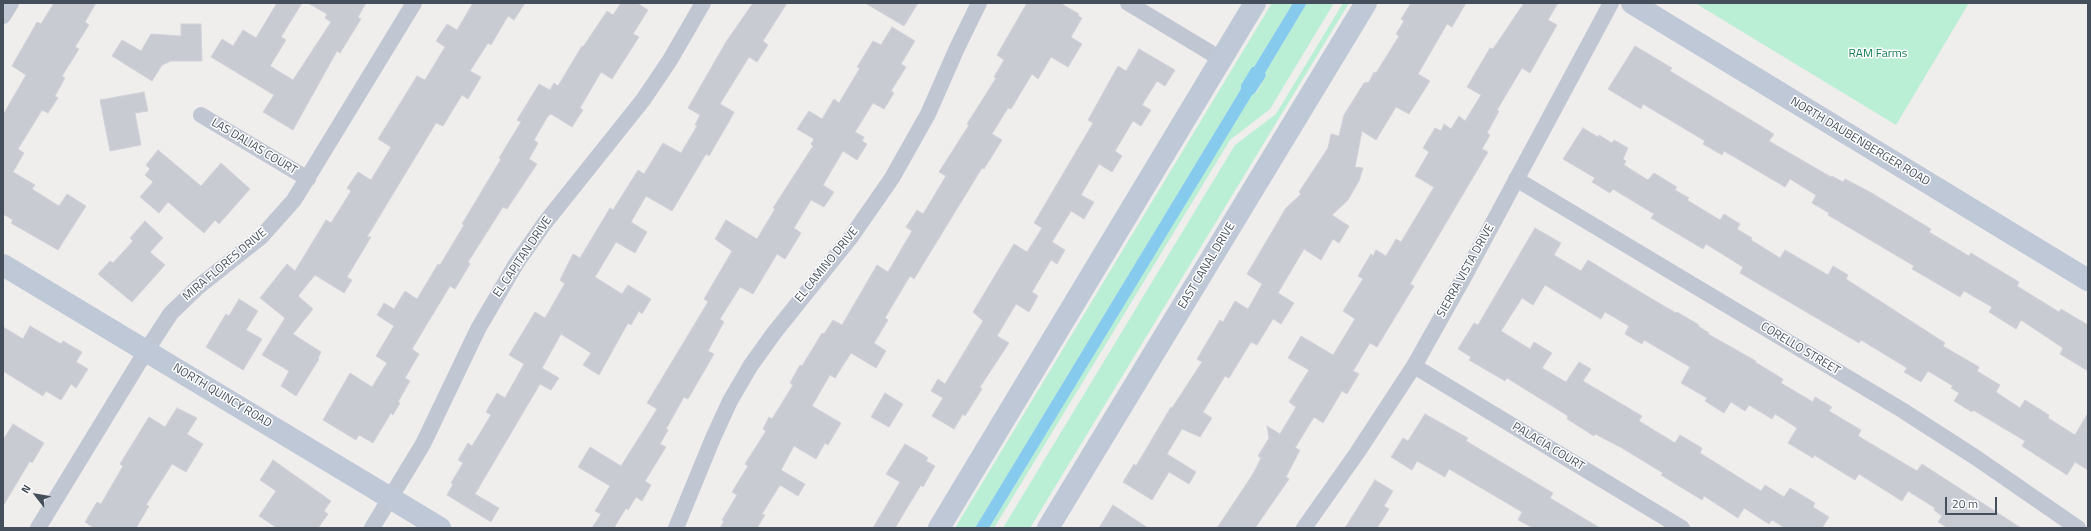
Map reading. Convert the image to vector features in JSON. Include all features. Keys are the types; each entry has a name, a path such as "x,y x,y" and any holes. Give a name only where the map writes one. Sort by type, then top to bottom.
{"main road":[{"path":"939,528 1254,3"},
{"name":"EAST CANAL DRIVE","path":"1048,528 1366,3"},
{"name":"NORTH DAUBENBERGER ROAD","path":"1632,3 2088,280"},
{"name":"NORTH QUINCY ROAD","path":"3,265 440,528"}],"street":[{"name":"MIRA FLORES DRIVE","path":"38,528 164,322 184,299 268,230 287,209 308,178 414,3"},
{"name":"EL CAPITAN DRIVE","path":"372,528 423,444 478,329 516,264 544,224 643,100 670,60 703,3"},
{"name":"EL CAMINO DRIVE","path":"676,528 712,438 734,395 774,333 851,237 892,178 928,114 979,3"},
{"path":"1128,3 1221,59"},
{"name":"SIERRA VISTA DRIVE","path":"1304,528 1357,453 1414,366 1611,3"},
{"name":"LAS DALIAS COURT","path":"201,115 308,178"},
{"name":"CORELLO STREET","path":"1516,179 1902,410 1995,470 2061,523 2078,528"},
{"name":"PALACIA COURT","path":"1414,366 1682,528"}],"green space":[{"path":"1272,3 1293,3 1254,67 1241,85 1241,89 975,528 955,528"},
{"path":"1307,3 1334,3 1270,109 1230,140 994,528 989,528 1252,94 1256,93 1266,76 1265,73"},
{"path":"1343,3 1349,3 1030,528 1003,528 1235,145 1276,114"},
{"name":"RAM Farms","path":"1695,3 1969,3 1896,125"}],"water":[{"path":"1293,3 1307,3 1265,73 1266,76 1255,93 1252,95 989,528 975,528 1241,89 1241,85 1252,67 1254,67"}],"building":[{"path":"54,3 96,3 85,22 89,25 75,47 79,49 62,76 65,78 55,96 58,98 48,113 42,110 18,149 24,153 13,172 35,185 32,189 59,206 67,194 86,206 58,250 11,223 13,220 3,214 3,115 26,75 12,66 37,22 41,24"},
{"path":"277,3 302,3 281,37 286,40 270,66 293,80 331,22 325,18 327,14 308,3 366,3 358,17 361,19 340,53 337,51 293,130 263,112 274,95 211,57 222,39 233,46 243,30 256,38"},
{"path":"473,3 525,3 514,20 508,16 491,45 488,43 470,71 481,77 468,99 462,95 443,126 436,123 367,237 371,237 347,277 352,280 344,293 315,275 298,296 313,309 293,334 321,352 318,358 319,359 296,396 281,386 289,371 262,355 285,318 260,298 287,264 295,271 326,220 331,223 351,191 347,188 358,172 371,180 391,147 378,139 417,76 425,80 445,47 436,41 447,24 457,30"},
{"path":"621,3 637,3 648,10 633,34 639,37 612,79 601,72 580,108 583,110 572,127 551,114 548,116 534,140 538,143 529,159 537,164 507,209 503,207 468,262 470,264 455,289 450,286 412,349 419,354 405,378 410,381 398,402 400,403 393,415 391,413 373,443 359,435 356,440 323,420 350,373 372,387 387,363 376,356 394,326 377,315 384,303 394,309 405,291 417,299 464,225 462,224 501,159 499,158 521,122 517,120 539,84 550,90 554,83 558,86 582,46 583,47 607,11 613,15"},
{"path":"753,3 787,3 763,41 768,45 757,62 749,57 720,104 734,112 730,120 709,156 706,154 672,211 646,196 631,222 647,232 635,253 616,242 595,277 622,294 628,285 651,299 642,314 639,311 631,325 628,323 599,375 583,365 591,353 561,334 542,368 559,378 551,390 540,384 475,494 499,508 491,522 447,495 453,484 451,483 463,463 458,460 468,443 472,446 491,415 486,412 497,393 505,398 524,364 509,355 535,312 545,318 565,284 560,280 573,254 580,258 610,208 613,210 638,170 644,174 663,143 681,153 697,126 695,125 700,115 688,108 726,42"},
{"path":"865,3 918,3 904,26"},
{"path":"1027,3 1060,3 1079,14 1078,16 1082,18 1071,37 1082,44 1068,67 1051,57 1038,79 1032,74 1011,109 1008,108 992,134 1002,140 984,169 982,168 914,279 910,276 885,318 888,320 874,343 886,351 876,368 851,353 835,378 830,375 812,406 841,423 828,445 825,443 816,459 794,446 781,470 805,484 798,496 780,485 762,514 765,515 757,528 720,528 724,521 722,520 737,495 732,492 748,466 745,464 766,431 763,429 769,417 772,419 793,385 790,383 800,365 802,366 822,333 824,334 833,320 842,325 877,265 888,272 912,231 906,227 917,210 923,214 946,176 939,172 969,125 967,124 996,78 994,77 1004,60 997,55"},
{"path":"1411,3 1466,3 1452,27 1447,24 1418,74 1430,81 1409,114 1396,107 1376,140 1362,131 1355,167 1363,168 1359,181 1348,200 1332,215 1349,226 1339,243 1333,239 1321,260 1304,249 1278,293 1294,303 1281,324 1273,319 1257,345 1251,342 1229,378 1225,376 1203,412 1212,418 1200,437 1182,429 1167,454 1196,472 1189,484 1169,472 1152,500 1123,482 1134,464 1136,466 1171,407 1172,408 1202,362 1197,359 1220,320 1223,322 1235,301 1248,309 1262,284 1247,274 1286,208 1301,194 1299,192 1328,148 1331,134 1339,136 1344,115 1364,83 1369,82 1374,72 1376,73 1399,36 1396,34 1404,21 1401,19"},
{"path":"1524,3 1558,3 1548,20 1557,25 1530,73 1522,68 1497,110 1499,111 1487,133 1490,135 1482,149 1488,152 1410,284 1414,286 1377,347 1370,343 1353,371 1359,374 1347,394 1342,391 1323,423 1314,417 1295,448 1300,450 1286,477 1289,479 1255,528 1217,528 1253,474 1261,458 1258,456 1269,438 1267,426 1280,434 1296,407 1289,402 1309,370 1288,358 1301,336 1333,355 1355,319 1343,311 1363,279 1358,276 1371,254 1373,256 1376,250 1386,256 1396,239 1401,242 1434,187 1415,176 1429,152 1423,148 1435,128 1441,131 1444,124 1451,129 1459,116 1465,121 1481,95 1467,87 1490,48 1493,49"},
{"path":"181,24 201,24 202,61 171,61 162,65 152,81 112,56 122,40 141,51 151,34 181,36"},
{"path":"892,27 915,41 901,64 906,67 891,91 894,93 884,109 873,103 855,132 864,137 862,141 867,144 857,160 843,151 823,185 834,192 824,207 811,200 794,228 801,233 785,259 777,254 753,294 740,287 720,319 724,322 708,351 714,354 688,399 684,397 666,429 668,430 660,444 666,447 645,481 651,485 642,501 636,497 628,510 626,508 614,528 592,528 601,514 595,511 610,486 578,467 590,447 621,466 657,409 647,403 708,302 704,299 732,251 715,239 726,220 757,239 775,209 773,208 813,146 811,144 814,139 797,129 809,111 822,119 834,99 839,103 860,68 857,67 873,41 881,45"},
{"path":"1635,46 1672,68 1670,71 1774,134 1769,141 1831,177 1832,176 1843,182 1845,179 1870,192 1931,229 1929,232 1969,256 1971,253 2019,282 2017,286 2059,312 2061,309 2088,325 2088,371 2060,354 2063,348 2021,320 2016,329 1989,312 1992,307 1964,291 1960,297 1912,269 1914,266 1828,215 1829,213 1812,203 1816,195 1790,179 1785,187 1724,151 1722,155 1703,144 1705,141 1643,104 1641,109 1608,89"},
{"path":"1139,49 1175,70 1165,86 1157,81 1142,105 1151,110 1141,126 1133,121 1115,151 1122,156 1112,172 1099,164 1081,195 1094,202 1084,219 1071,211 1052,242 1065,250 1057,264 1051,260 1032,292 1038,296 1029,312 1016,304 997,336 1009,343 980,387 982,389 965,416 963,414 954,429 932,416 943,398 931,391 938,379 945,384 983,321 973,312 1014,244 1027,252 1042,228 1034,223 1093,123 1088,120 1118,66 1126,71"},
{"path":"144,92 148,111 135,113 141,145 110,151 100,100"},
{"path":"1583,128 1598,137 1599,135 1612,143 1614,140 1628,148 1623,159 1626,161 1624,165 1648,180 1654,173 1677,187 1675,190 1689,198 1687,200 1720,220 1724,214 1740,224 1737,229 1752,238 1751,240 1780,258 1785,250 1828,275 1833,266 1848,275 1846,279 1945,343 1943,346 1979,367 1977,371 2000,385 1996,392 2020,408 2025,400 2049,415 2048,418 2075,435 2088,413 2088,470 2075,462 2067,475 2022,446 2025,441 1973,410 1972,412 1954,401 1959,393 1951,388 1953,386 1928,371 1921,382 1904,372 1907,368 1861,340 1859,343 1740,273 1743,267 1706,244 1703,249 1651,218 1654,214 1613,189 1610,193 1592,182 1595,178 1563,159"},
{"path":"158,150 201,186 221,163 250,189 219,224 215,220 204,233 168,202 159,213 140,197 153,182 145,175 150,169 146,165"},
{"path":"145,221 163,238 150,252 165,265 132,302 98,274 110,261 113,263 133,241 130,238"},
{"path":"1535,228 1561,243 1554,255 1581,271 1588,260 1676,313 1677,312 1699,325 1698,326 1709,333 1708,334 1756,361 1755,362 1783,379 1781,383 1813,402 1815,397 1832,407 1829,411 1861,430 1858,436 1917,471 1922,464 2021,528 1948,528 1938,522 1942,516 1934,510 1935,508 1908,491 1902,501 1859,474 1855,480 1814,455 1813,458 1788,443 1797,428 1775,414 1772,419 1749,405 1745,411 1731,402 1724,413 1705,401 1707,398 1681,383 1690,367 1644,340 1642,344 1625,334 1629,326 1605,312 1601,319 1545,285 1533,305 1522,298 1501,331 1530,349 1534,342 1552,353 1542,368 1566,382 1579,362 1591,369 1583,381 1642,416 1639,421 1675,443 1680,435 1702,448 1700,453 1761,491 1765,485 1784,497 1790,488 1815,503 1813,507 1829,517 1822,528 1785,528 1772,520 1769,524 1744,508 1738,518 1704,496 1702,500 1661,475 1663,473 1622,448 1595,434 1594,436 1567,419 1568,416 1507,378 1505,381 1469,360 1471,357 1458,349 1474,323 1478,325"},
{"path":"239,299 258,311 246,330 262,339 243,370 206,347 226,314 229,316"},
{"path":"30,326 61,344 63,341 82,352 76,362 88,369 76,388 71,384 61,400 46,391 43,396 3,371 3,327 23,339"},
{"path":"885,393 903,404 889,427 871,417"},
{"path":"177,408 197,418 187,434 203,444 186,472 172,464 146,505 149,506 136,528 94,528 85,522 97,502 101,504 123,466 120,464 149,417 165,427"},
{"path":"1425,414 1468,438 1466,441 1553,493 1550,498 1600,528 1533,528 1518,520 1522,512 1449,469 1445,477 1417,461 1412,470 1391,457 1403,438 1408,441"},
{"path":"13,424 44,443 32,463 30,461 3,506 3,440"},
{"path":"905,444 924,455 928,458 926,461 935,466 923,487 921,485 895,528 873,528 900,482 886,474"},
{"path":"273,460 331,501 324,511 328,514 318,528 277,528 259,516 276,491 260,480"},
{"path":"1375,480 1393,491 1384,506 1389,509 1377,528 1345,528"},
{"path":"1113,505 1148,528 1099,528"}]}
